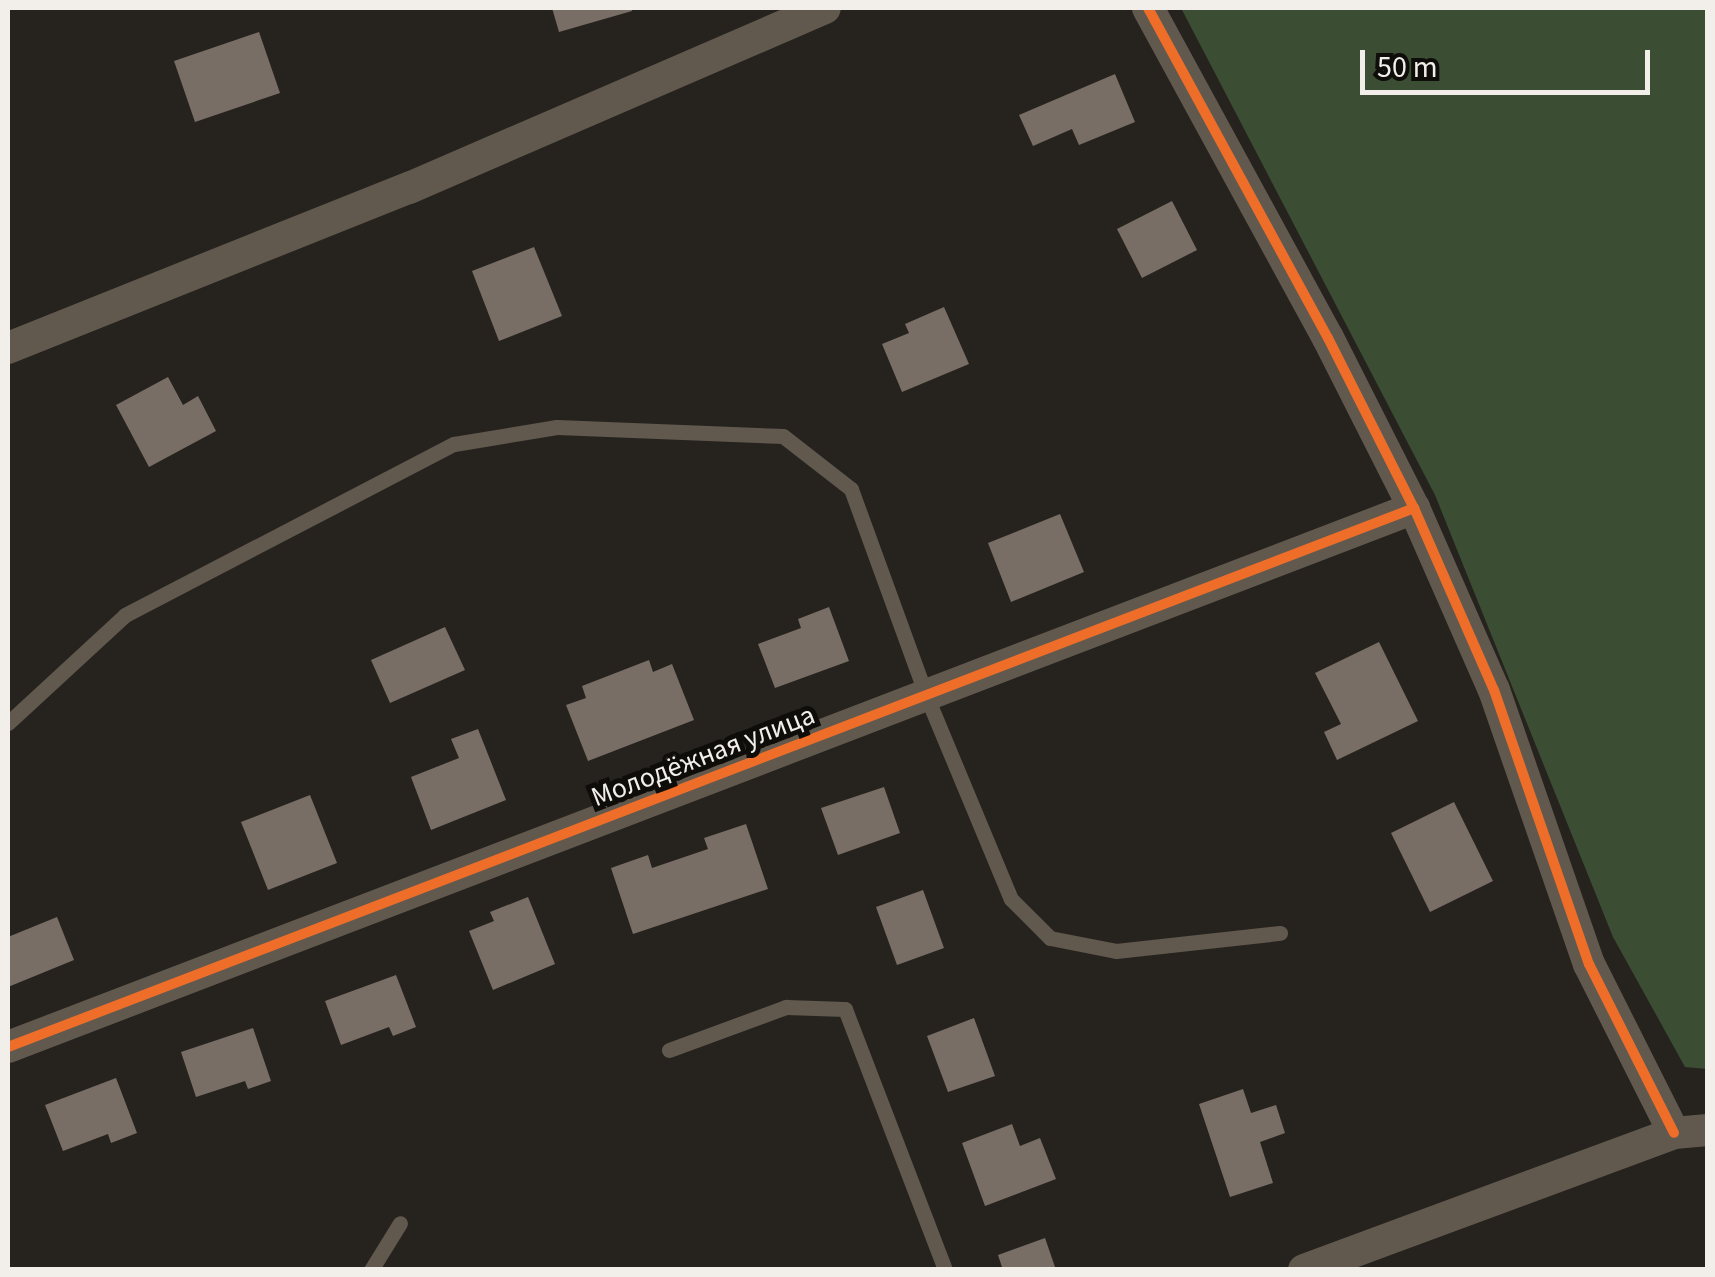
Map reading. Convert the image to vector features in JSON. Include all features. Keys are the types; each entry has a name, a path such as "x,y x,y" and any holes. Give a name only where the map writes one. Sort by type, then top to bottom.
{"street":[{"path":"8,348 410,188 825,8"},
{"path":"1148,8 1328,338 1414,508 1494,690 1588,964 1674,1133"},
{"name":"Молодёжная улица","path":"8,1047 1414,508"},
{"path":"1304,1270 1674,1133 1708,1130"}],"lane":[{"path":"8,723 125,614 454,444 556,427 783,436 851,489 926,695 1011,899 1050,938 1116,951 1280,932"},
{"path":"670,1050 786,1007 845,1009 945,1270"},
{"path":"370,1270 400,1223"}],"green space":[{"path":"1181,8 1707,8 1707,1069 1685,1067 1613,937 1435,495"}],"building":[{"path":"552,8 631,8 632,11 559,32"},
{"path":"259,32 280,93 195,122 174,61"},
{"path":"1115,74 1135,122 1079,145 1072,129 1033,146 1019,115"},
{"path":"1172,201 1197,250 1142,278 1117,229"},
{"path":"534,247 562,316 499,341 472,271"},
{"path":"944,307 969,364 902,392 882,344 909,333 905,324"},
{"path":"168,377 183,405 198,396 216,431 149,467 116,405"},
{"path":"1060,514 1084,572 1011,602 988,543"},
{"path":"829,607 849,661 775,688 758,644 801,628 798,619"},
{"path":"445,627 465,670 390,703 371,660"},
{"path":"1379,642 1418,721 1337,760 1324,732 1341,724 1315,673"},
{"path":"649,660 653,672 672,664 694,720 588,761 566,705 586,698 582,686"},
{"path":"478,729 506,800 431,830 411,777 459,758 451,739"},
{"path":"884,787 900,833 838,855 821,808"},
{"path":"310,795 337,863 268,890 241,822"},
{"path":"1454,802 1493,881 1430,912 1391,833"},
{"path":"746,824 768,889 633,934 611,868 648,855 652,868 708,849 704,838"},
{"path":"923,890 944,948 897,965 876,907"},
{"path":"528,897 555,964 493,990 469,931 494,921 490,912"},
{"path":"57,917 74,960 8,987 8,937"},
{"path":"396,975 416,1027 393,1036 389,1027 341,1045 325,1001"},
{"path":"974,1018 995,1076 948,1092 927,1036"},
{"path":"253,1028 271,1081 248,1089 245,1081 196,1097 181,1052"},
{"path":"116,1078 137,1133 111,1143 108,1134 63,1151 45,1105"},
{"path":"1243,1089 1251,1113 1276,1105 1285,1133 1260,1142 1273,1183 1230,1197 1199,1104"},
{"path":"1012,1124 1020,1146 1040,1138 1056,1179 985,1206 962,1143"},
{"path":"1045,1238 1056,1270 1003,1270 998,1255"}],"cycle path":[{"path":"1148,8 1328,338 1414,508 1494,690 1589,964 1674,1133"},
{"path":"8,1047 1414,508"}]}
